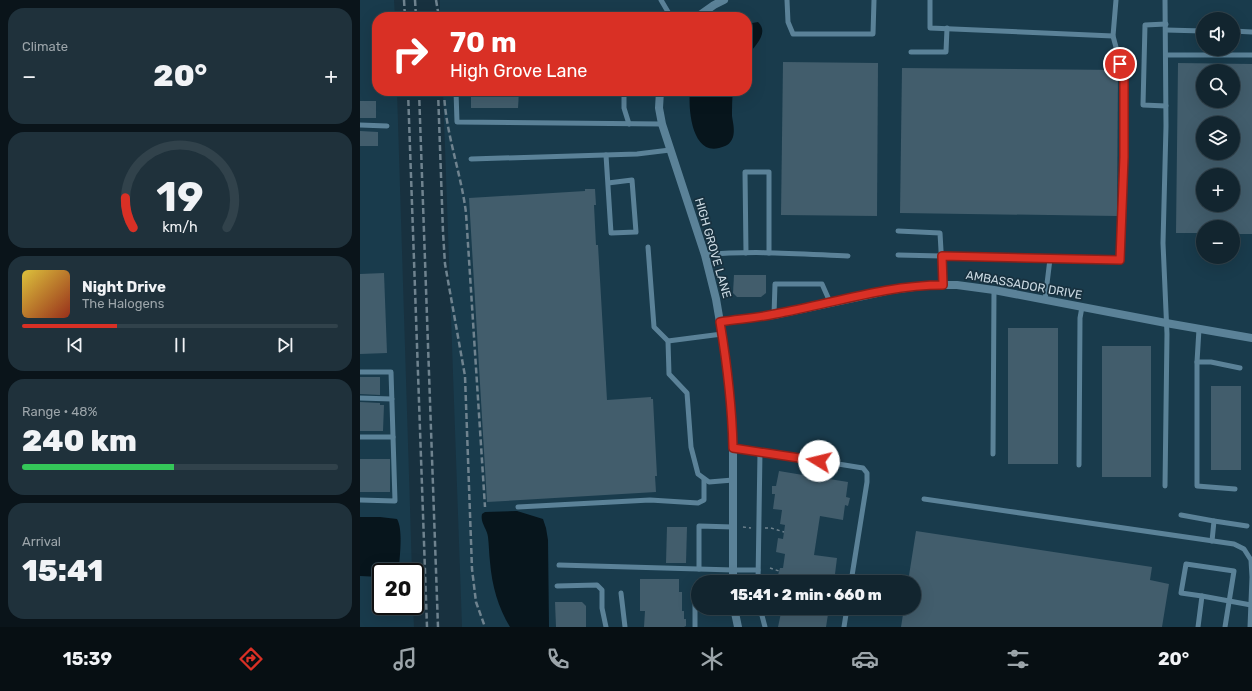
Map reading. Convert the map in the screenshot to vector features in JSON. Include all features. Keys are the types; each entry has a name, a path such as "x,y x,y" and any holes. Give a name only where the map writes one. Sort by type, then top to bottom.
{"street":[{"path":"702,12 713,2 724,0"},
{"name":"HIGH GROVE LANE","path":"660,96 659,108 662,124 705,255 722,334 732,411 733,575"},
{"name":"AMBASSADOR DRIVE","path":"720,322 774,315 864,294 911,286 943,285 994,290 1252,338"},
{"path":"735,615 738,627"}],"lane":[{"path":"661,0 668,12"},
{"path":"787,0 788,22 793,34 873,34 874,0"},
{"path":"930,0 930,28 1113,36"},
{"path":"898,255 1120,260 1124,157 1124,78 1113,36 1116,0"},
{"path":"1165,0 1166,106 1163,243 1167,336 1165,486"},
{"path":"1166,24 1145,25 1143,105 1166,106"},
{"path":"912,52 946,52 947,28"},
{"path":"1166,30 1196,31"},
{"path":"1240,31 1252,32"},
{"path":"1166,55 1252,55"},
{"path":"456,96 457,122 662,124"},
{"path":"624,96 624,108 630,124"},
{"path":"360,124 387,126"},
{"path":"471,159 637,154 670,150"},
{"path":"606,155 611,233 636,232 632,180 608,183"},
{"path":"746,253 745,172 769,172 769,253"},
{"path":"898,232 940,232 943,285"},
{"path":"648,247 654,327 668,341 669,374 687,392 691,447 698,474 710,482 733,480"},
{"path":"705,255 729,253 769,253 848,256"},
{"path":"1045,300 1050,259"},
{"path":"774,315 775,284 822,284 830,302"},
{"path":"993,454 994,290"},
{"path":"1079,465 1080,318 1082,307"},
{"path":"1199,328 1197,362 1197,486 1235,489"},
{"path":"668,341 722,334"},
{"path":"1197,362 1211,362 1240,368"},
{"path":"360,372 391,372 395,500 360,500"},
{"path":"360,398 392,399"},
{"path":"360,437 393,437"},
{"path":"733,448 863,468 867,473 852,575"},
{"path":"758,575 760,452"},
{"path":"518,507 650,500 698,503 704,500 704,478"},
{"path":"924,499 1234,544 1244,549 1251,560 1252,577 1250,627"},
{"path":"1181,515 1247,526"},
{"path":"1212,541 1214,521"},
{"path":"699,570 699,526 733,527"},
{"path":"1225,627 1230,600 1234,571 1186,564 1181,593 1230,600 1251,606"},
{"path":"559,565 699,570 758,570"},
{"path":"557,586 597,585 602,590 602,608 606,627"},
{"path":"621,593 625,627"},
{"path":"1198,627 1202,596"},
{"path":"695,615 695,627"},
{"path":"762,615 765,627"},
{"path":"844,627 846,615"}],"path":[{"path":"743,527 753,528"},
{"path":"763,528 771,528 784,532"},
{"path":"770,568 779,571"}],"shaded area":[{"path":"360,0 394,0 395,12 372,12 372,96 397,96 412,563 372,563 372,615 413,615 414,627 360,627"},
{"path":"440,0 1252,0 1252,627 462,627 443,96 752,96 752,12 440,12"},
{"path":"758,22 761,26 762,35 752,50 752,23"},
{"path":"690,96 732,96 732,116 734,134 728,145 719,148 710,148 703,145 697,138 691,119"},
{"path":"517,511 543,519 546,528 548,540 549,627 510,627 496,596 491,571 488,537 482,520 482,514 485,512"},
{"path":"360,517 397,519 399,523 401,542 399,563 372,563 372,577 360,576"}],"building":[{"path":"783,62 878,63 877,216 781,215"},
{"path":"1178,63 1252,64 1252,234 1240,234 1240,220 1196,220 1196,233 1176,233"},
{"path":"902,68 1118,70 1117,216 900,213"},
{"path":"471,96 519,96 518,108 471,108"},
{"path":"360,101 376,101 376,118 360,118"},
{"path":"360,131 378,132 378,146 360,146"},
{"path":"585,189 595,189 596,205 594,205 596,245 598,245 607,400 651,397 651,399 653,399 657,476 655,476 656,492 487,502 469,198 585,191"},
{"path":"384,273 387,353 360,354 360,274"},
{"path":"734,275 766,275 766,293 761,297 737,297 733,293"},
{"path":"1008,328 1058,328 1058,464 1008,464"},
{"path":"1102,346 1151,346 1151,477 1102,477"},
{"path":"360,377 380,377 380,395 360,394"},
{"path":"1211,386 1241,386 1241,470 1211,470"},
{"path":"360,402 380,403 380,405 384,405 383,431 360,431"},
{"path":"360,459 390,459 390,492 360,492"},
{"path":"779,471 815,477 815,475 823,475 823,478 848,482 846,497 850,498 848,506 845,505 843,520 820,516 814,555 837,558 835,574 837,575 778,575 780,568 783,568 785,554 776,552 778,538 783,539 785,525 780,524 782,510 773,509 775,494 772,494 772,486 776,486"},
{"path":"667,527 687,527 686,563 666,563"},
{"path":"916,531 1152,567 1150,580 1169,584 1162,627 901,627 903,615 921,615 921,575 909,575"},
{"path":"640,579 679,579 679,592 682,592 682,611 684,611 686,626 644,627 645,611 640,611"},
{"path":"555,602 582,602 586,606 586,627 556,627"},
{"path":"781,615 828,615 826,627 778,627"}],"railway":[{"path":"404,0 405,12"},
{"path":"415,0 416,12"},
{"path":"436,0 438,12"},
{"path":"408,96 427,627"},
{"path":"419,96 438,627"},
{"path":"438,96 445,264 465,376 472,569 476,602 485,627"},
{"path":"444,96 447,122 461,182 466,213 485,507"}],"route":[{"path":"819,461 733,448 732,411 720,322 774,315 864,294 911,286 943,285 942,256 1120,260 1124,157 1124,78 1120,64"}]}
